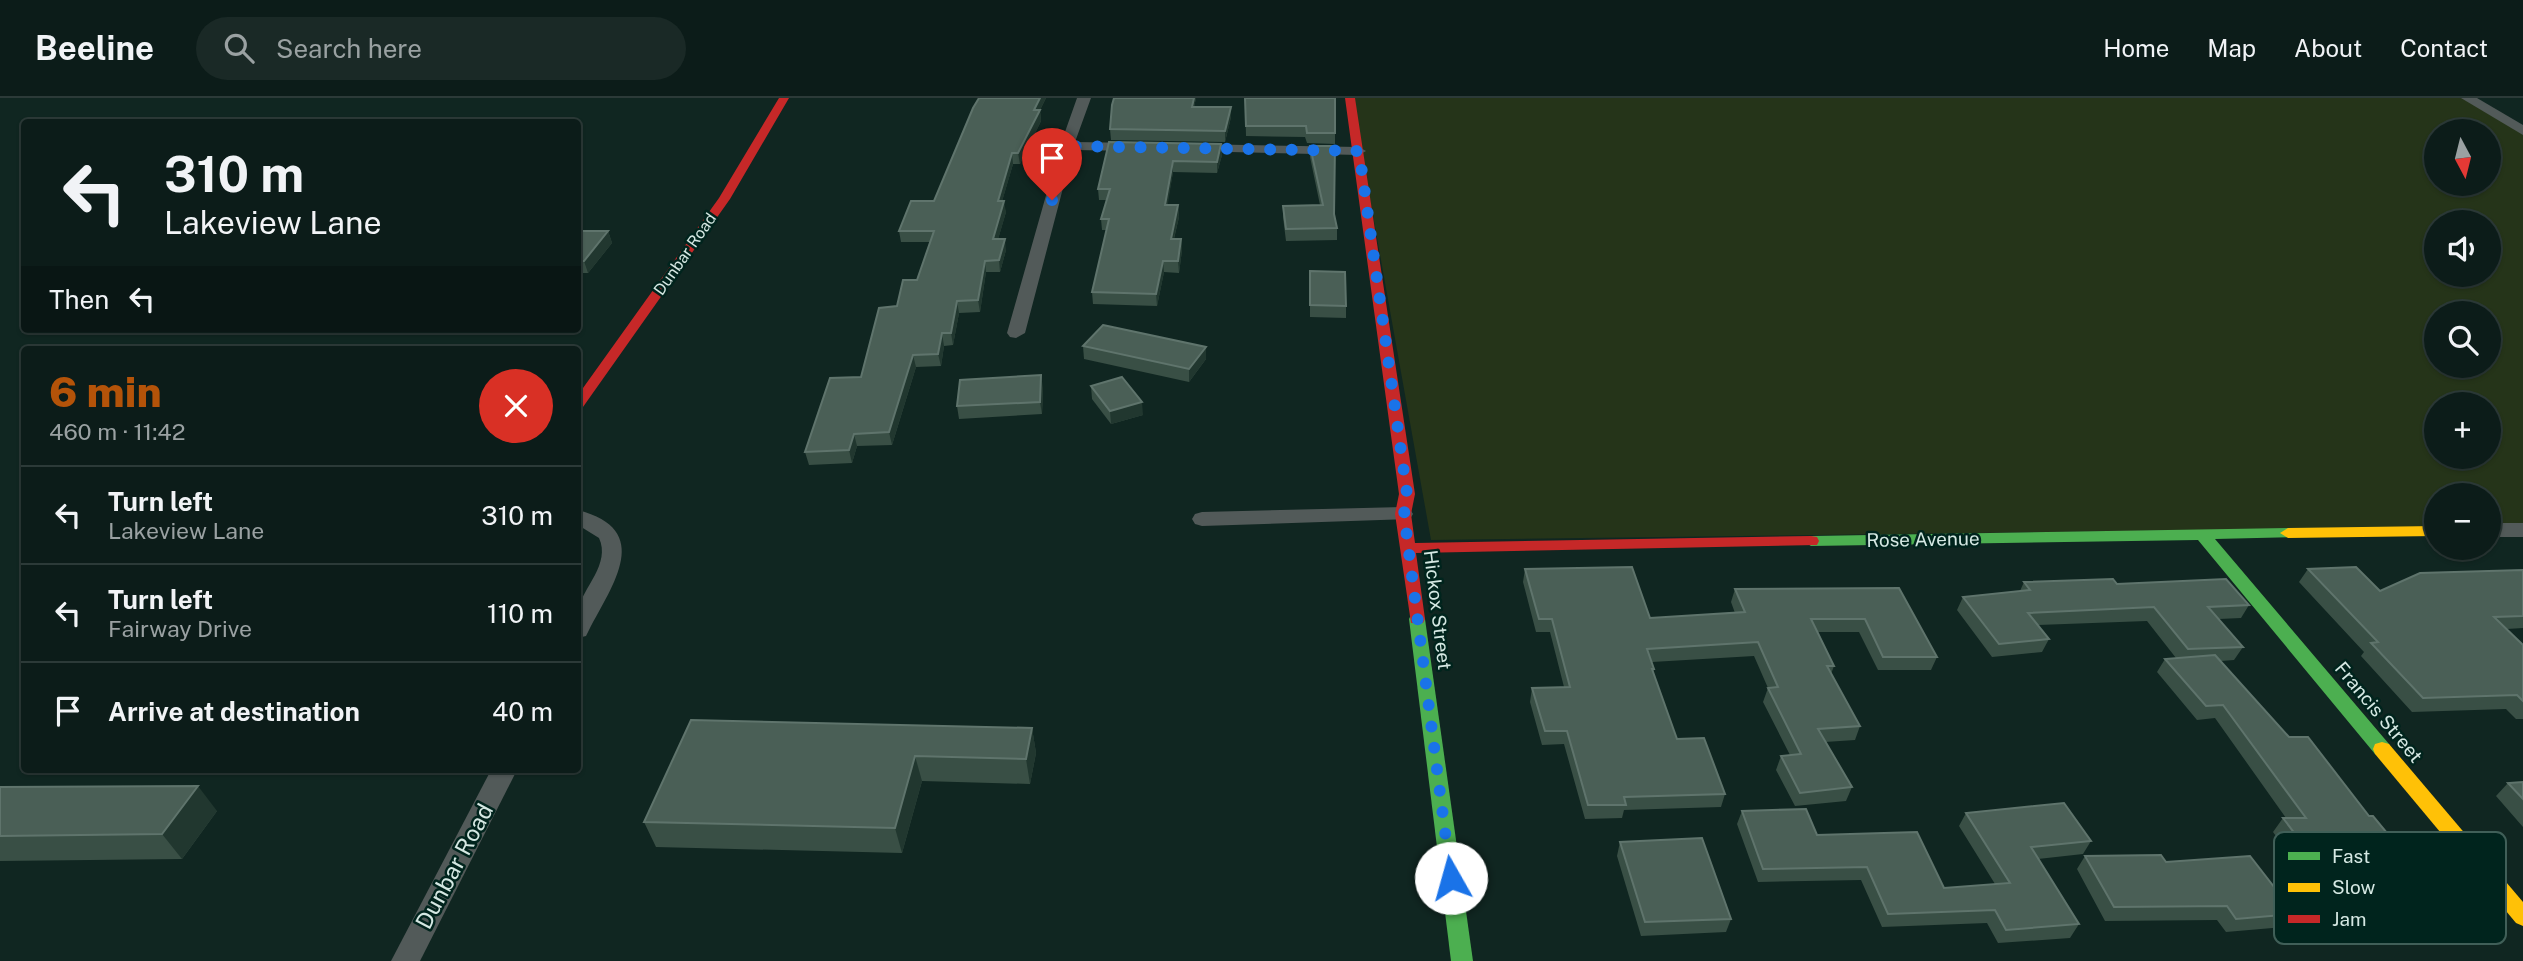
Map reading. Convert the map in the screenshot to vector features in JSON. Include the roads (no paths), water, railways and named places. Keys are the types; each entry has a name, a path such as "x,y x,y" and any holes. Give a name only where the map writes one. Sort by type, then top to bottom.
{"street":[{"name":"Dunbar Road","path":"581,400 724,199 784,98"},
{"path":"1016,333 1067,146 1084,98"},
{"name":"Hickox Street","path":"1350,98 1407,494 1404,514 1462,961"},
{"path":"2468,98 2523,131"},
{"path":"1067,146 1150,148"},
{"path":"1178,148 1359,151"},
{"path":"1202,519 1404,514"},
{"path":"581,519 603,530 612,541 614,555 581,624"},
{"path":"2501,530 2523,530"},
{"name":"Rose Avenue","path":"1410,548 2424,531"},
{"name":"Francis Street","path":"2202,534 2452,832"},
{"name":"Dunbar Road","path":"405,961 502,773"},
{"name":"Francis Street","path":"2506,897 2523,917"}]}
